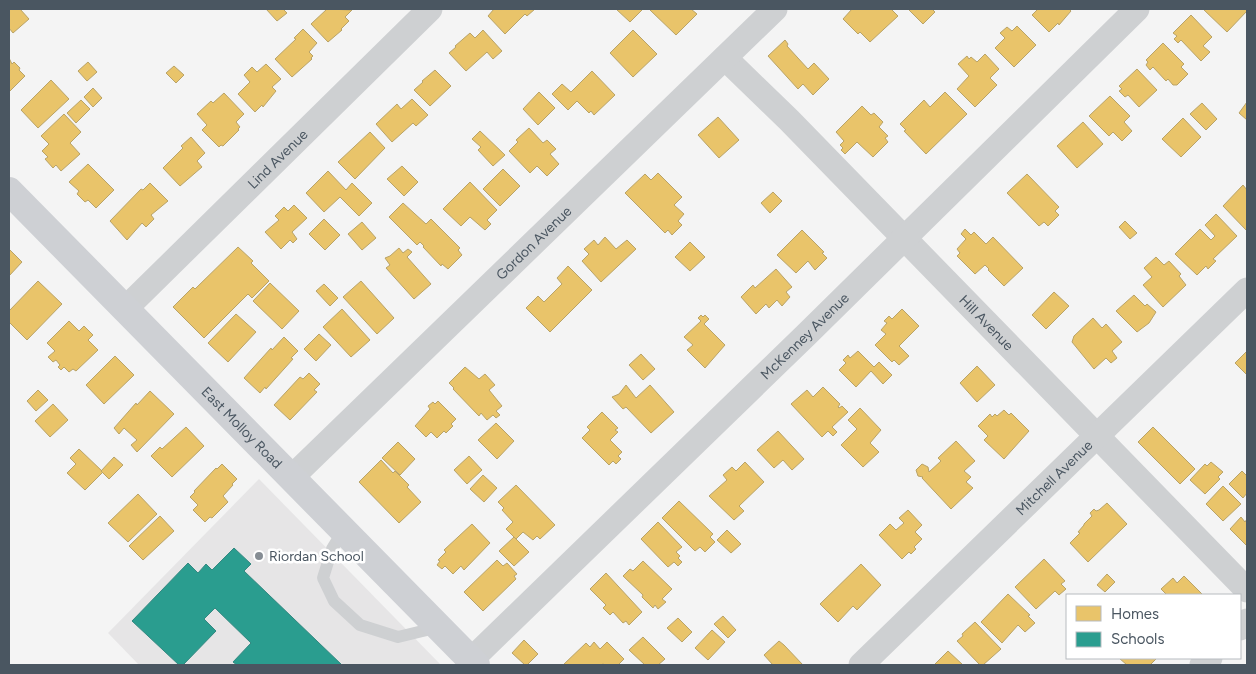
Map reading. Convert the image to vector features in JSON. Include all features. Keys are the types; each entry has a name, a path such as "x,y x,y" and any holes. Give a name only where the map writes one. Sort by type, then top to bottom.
{"street":[{"name":"Lind Avenue","path":"124,309 430,9"},
{"name":"Gordon Avenue","path":"290,478 775,9"},
{"name":"McKenney Avenue","path":"473,663 1137,9"},
{"name":"Hill Avenue","path":"725,58 789,120 1247,590"},
{"name":"East Molloy Road","path":"9,191 473,663"},
{"name":"Mitchell Avenue","path":"861,665 1247,290"}],"lane":[{"path":"343,531 332,549 323,578 334,601 360,624 398,637 439,628"}],"shaded area":[{"name":"Riordan School","path":"259,479 441,665 139,665 108,633"}],"building: Homes":[{"path":"9,9 20,9 29,19 13,33 9,28"},
{"path":"266,9 283,9 287,13 277,21"},
{"path":"327,9 352,10 345,17 349,21 328,42 311,24"},
{"path":"494,9 535,9 527,16 525,14 505,34 488,16"},
{"path":"616,9 643,9 630,22"},
{"path":"651,9 691,9 697,14 676,35"},
{"path":"852,9 891,9 898,16 870,42 860,32 858,34 843,19"},
{"path":"908,9 935,9 933,10 935,12 923,24"},
{"path":"1038,9 1069,9 1071,11 1059,25 1058,23 1049,32 1032,15"},
{"path":"1203,9 1247,9 1247,11 1227,32"},
{"path":"1191,15 1212,37 1203,46 1210,52 1201,61 1181,40 1178,43 1174,39 1177,36 1173,33"},
{"path":"1017,26 1036,45 1014,67 995,48 1005,38 1000,33 1007,27 1012,31"},
{"path":"303,29 317,43 309,52 313,56 312,59 292,77 275,59 296,39 294,38"},
{"path":"483,30 502,51 493,59 487,52 466,71 449,53 470,33 475,38"},
{"path":"633,30 657,54 633,77 610,53"},
{"path":"785,40 788,44 787,46 808,69 814,63 829,79 813,95 803,84 798,89 768,56"},
{"path":"1163,43 1184,64 1181,67 1188,74 1177,85 1173,85 1168,79 1166,81 1153,67 1150,70 1146,65 1148,62 1146,60"},
{"path":"985,54 999,69 990,78 997,85 975,107 957,89 969,76 958,64 967,56 969,59 971,57 977,62"},
{"path":"9,58 12,64 14,62 25,76 9,92"},
{"path":"88,62 97,72 87,81 78,71"},
{"path":"266,64 281,79 272,87 276,91 263,107 262,105 255,112 238,94 250,82 244,75 252,67 257,72"},
{"path":"174,66 184,75 176,83 166,73"},
{"path":"1137,69 1157,90 1139,107 1128,95 1125,97 1119,91 1122,89 1119,86"},
{"path":"435,70 451,86 430,106 414,90"},
{"path":"592,71 615,95 594,115 591,111 589,113 577,101 568,110 552,94 562,84 571,92"},
{"path":"51,80 69,99 38,128 21,110"},
{"path":"93,88 102,98 93,107 84,97"},
{"path":"539,92 555,108 538,125 523,109"},
{"path":"945,92 967,114 926,154 904,131 906,130 900,124 924,100 930,107"},
{"path":"224,93 244,114 236,122 240,127 239,130 223,146 219,147 202,130 207,125 197,114 211,101 213,103"},
{"path":"1110,96 1130,116 1124,122 1132,131 1122,141 1113,132 1109,136 1089,116"},
{"path":"412,99 428,115 416,126 413,123 392,142 376,124 397,104 401,109"},
{"path":"81,100 90,109 76,123 67,113"},
{"path":"1247,102 1247,120 1239,113"},
{"path":"1202,103 1217,119 1206,130 1190,114"},
{"path":"862,106 871,115 874,113 883,122 879,127 888,136 885,138 888,142 873,157 857,142 845,154 841,150 843,148 840,145 844,141 836,132"},
{"path":"64,114 81,132 70,143 80,154 61,171 56,165 53,168 45,159 48,157 42,151 49,144 41,136"},
{"path":"718,117 739,140 719,158 698,135"},
{"path":"1183,118 1201,137 1181,157 1162,139"},
{"path":"1083,122 1103,144 1077,168 1057,146"},
{"path":"529,128 543,143 547,140 556,149 550,154 559,164 547,176 537,166 530,173 509,151 518,142 516,140"},
{"path":"480,131 505,155 493,166 478,150 481,147 472,139"},
{"path":"370,132 385,148 355,179 338,162"},
{"path":"191,137 205,153 197,161 202,167 180,186 163,168"},
{"path":"88,164 114,190 96,208 88,200 85,202 77,194 79,191 69,182"},
{"path":"402,166 418,182 404,196 387,179"},
{"path":"503,169 520,186 500,206 483,189"},
{"path":"328,171 346,190 352,183 372,203 359,216 340,197 324,212 306,193"},
{"path":"658,173 682,197 674,205 684,214 678,221 682,225 672,235 668,230 665,233 625,193 645,174 651,180"},
{"path":"1027,174 1059,207 1055,211 1059,215 1048,226 1044,222 1039,226 1007,193"},
{"path":"470,182 497,210 487,220 491,224 485,230 470,217 461,226 443,209"},
{"path":"150,183 168,201 151,215 154,219 146,227 142,223 127,240 110,221 141,189 143,190"},
{"path":"1243,185 1247,190 1247,231 1223,206"},
{"path":"773,192 782,201 770,213 761,203"},
{"path":"403,203 426,224 431,219 460,248 458,250 462,255 448,269 442,264 441,266 420,242 417,245 389,217"},
{"path":"294,205 307,218 292,232 297,239 293,243 290,240 281,249 265,232 279,220 275,216 284,207 288,211"},
{"path":"1216,214 1237,236 1213,259 1216,261 1208,269 1206,266 1197,275 1175,254 1200,229 1211,240 1215,236 1205,225"},
{"path":"324,219 340,235 325,250 309,234"},
{"path":"1125,221 1137,233 1130,239 1119,227"},
{"path":"362,222 376,238 362,250 348,234"},
{"path":"965,229 971,235 974,232 986,244 993,237 1023,268 1004,286 985,265 975,274 957,256 960,253 957,249 966,239 961,234"},
{"path":"802,230 824,252 822,253 827,258 815,270 808,261 796,273 777,255"},
{"path":"605,237 616,249 627,240 636,249 601,282 582,261 589,254 584,249 594,240 598,245"},
{"path":"690,242 705,257 690,271 675,257"},
{"path":"238,247 253,261 251,263 269,281 252,298 248,294 204,338 173,307 193,287 195,289"},
{"path":"399,248 403,253 408,249 412,252 407,257 431,284 414,299 386,268 390,265 385,258"},
{"path":"9,249 22,262 9,276"},
{"path":"1156,257 1164,265 1169,261 1181,274 1179,276 1186,285 1163,307 1143,285 1152,277 1144,268"},
{"path":"568,266 592,290 550,332 526,308 538,296 544,302 562,284 557,278"},
{"path":"776,269 792,287 786,292 790,297 782,306 777,300 769,308 766,304 756,314 741,297 753,285 755,288"},
{"path":"38,281 62,304 27,340 9,322 9,311"},
{"path":"361,281 394,318 377,334 343,297"},
{"path":"270,283 299,311 282,329 253,301"},
{"path":"324,284 338,298 330,306 316,291"},
{"path":"1054,292 1069,306 1046,329 1032,315"},
{"path":"1134,295 1145,306 1147,304 1156,312 1149,323 1137,332 1116,311"},
{"path":"342,309 370,340 351,357 323,327"},
{"path":"902,309 919,326 899,346 909,356 899,365 894,360 892,362 875,345 886,334 881,330 887,323 884,321 889,316 892,319"},
{"path":"236,314 256,332 228,362 208,343"},
{"path":"701,315 703,317 705,315 709,319 704,324 725,345 705,368 687,350 693,345 684,337 701,321 698,318"},
{"path":"1093,318 1102,328 1106,324 1122,342 1112,351 1117,358 1111,363 1106,358 1094,369 1072,342 1074,336"},
{"path":"69,321 79,331 84,326 93,335 88,340 98,350 76,371 73,369 69,372 64,367 61,370 56,360 53,362 48,357 55,351 47,343"},
{"path":"319,334 331,345 316,361 304,349"},
{"path":"284,337 298,351 266,389 265,387 260,393 244,378 271,348 272,350"},
{"path":"858,351 874,367 879,362 892,375 883,384 871,371 856,387 839,370 846,363 843,360 848,355 850,358"},
{"path":"1247,351 1247,375 1235,363"},
{"path":"641,354 655,369 643,380 629,365"},
{"path":"115,356 134,375 104,404 86,385"},
{"path":"977,366 995,385 977,402 960,383"},
{"path":"465,367 479,379 485,374 495,385 489,390 502,406 496,411 500,415 496,418 493,415 487,420 481,413 479,416 449,383"},
{"path":"309,373 320,384 314,390 317,392 290,420 274,405 300,377 303,379"},
{"path":"626,385 636,398 650,385 674,412 651,433 626,407 623,409 612,397 619,394"},
{"path":"823,387 840,404 839,408 842,406 848,412 832,427 837,432 833,436 828,431 822,437 791,404 807,390 813,397"},
{"path":"38,390 48,400 36,411 27,401"},
{"path":"150,391 174,414 137,452 131,445 137,440 124,428 119,434 114,428 136,403 137,405"},
{"path":"438,401 456,419 451,424 453,426 446,433 444,431 437,438 431,432 426,437 415,426 430,409 428,406"},
{"path":"53,404 68,420 50,437 35,421"},
{"path":"860,408 881,430 870,443 879,452 863,467 841,445 857,429 848,420"},
{"path":"1004,410 1009,415 1011,413 1029,431 1004,459 984,440 988,436 978,426 990,414 992,417 995,414 997,416"},
{"path":"602,412 618,428 615,430 618,432 610,440 622,452 618,456 621,459 616,464 613,461 609,465 582,438 590,430 587,427"},
{"path":"496,423 514,441 497,459 478,440"},
{"path":"186,427 204,446 172,477 151,456 160,447 162,449"},
{"path":"1153,427 1195,469 1180,484 1138,442"},
{"path":"778,431 804,459 792,470 783,460 774,468 757,450"},
{"path":"956,441 975,461 964,471 971,477 966,482 973,488 951,509 923,477 918,476 916,470 922,464 928,467 929,472 941,461 938,458"},
{"path":"398,442 415,459 400,475 382,458"},
{"path":"79,449 103,472 85,490 67,473 76,464 70,458"},
{"path":"469,456 482,470 467,484 454,470"},
{"path":"114,457 123,465 109,479 101,471"},
{"path":"381,460 393,473 395,471 409,485 407,487 421,502 399,523 359,482"},
{"path":"745,462 764,482 739,506 744,511 734,520 709,496 727,480 723,475 732,467 736,471"},
{"path":"1211,462 1223,472 1218,477 1220,479 1205,494 1190,480 1205,464 1207,466"},
{"path":"222,464 237,479 223,496 228,502 212,518 210,517 205,522 193,510 198,505 190,497 216,468"},
{"path":"1242,471 1247,476 1247,493 1243,498 1229,484"},
{"path":"483,475 497,488 484,502 470,489"},
{"path":"516,485 555,525 540,539 537,536 533,540 523,532 516,539 506,529 513,522 502,510 504,508 498,502"},
{"path":"1223,486 1241,504 1223,521 1206,504"},
{"path":"138,494 157,514 128,542 108,523"},
{"path":"679,501 713,534 710,537 715,542 705,552 700,547 695,551 662,518"},
{"path":"1107,503 1127,524 1088,562 1070,543 1092,516 1090,513 1094,509 1096,511 1099,510"},
{"path":"908,510 922,525 915,532 922,539 914,547 916,549 911,554 909,552 902,559 879,535 890,524 896,530 904,523 899,518"},
{"path":"160,516 174,531 143,560 129,546"},
{"path":"1241,517 1245,522 1247,519 1247,546 1230,529"},
{"path":"658,522 682,547 676,552 682,562 678,566 674,562 668,567 641,539"},
{"path":"472,524 490,543 464,570 461,566 453,574 445,566 442,569 437,565 440,561 438,560 446,552 444,550"},
{"path":"727,530 741,544 731,553 717,540"},
{"path":"514,537 529,552 514,566 499,551"},
{"path":"1044,559 1065,581 1061,584 1066,589 1059,595 1055,591 1036,609 1015,587"},
{"path":"497,560 503,566 507,563 517,574 514,576 516,579 483,611 464,592"},
{"path":"643,561 672,589 662,599 666,602 658,609 655,605 653,608 642,597 643,595 623,576 630,569 633,571"},
{"path":"861,564 881,585 857,610 853,606 838,622 820,604"},
{"path":"606,573 642,612 629,625 626,621 623,623 613,612 610,615 603,608 606,605 590,589"},
{"path":"1107,574 1115,582 1105,592 1097,585"},
{"path":"1184,576 1202,594 1166,594 1161,589 1173,578 1177,583"},
{"path":"1008,594 1030,615 1028,616 1035,623 1025,632 1018,625 1002,643 981,622"},
{"path":"723,616 736,630 728,638 714,624"},
{"path":"678,618 692,632 682,642 667,628"},
{"path":"975,622 1001,649 983,665 980,665 957,641"},
{"path":"712,630 725,642 708,660 695,648"},
{"path":"643,637 665,659 658,665 645,665 629,650"},
{"path":"524,640 538,654 527,665 512,653"},
{"path":"779,641 803,665 773,665 764,655"},
{"path":"594,642 600,649 607,642 624,659 618,665 563,665 586,643 590,647"},
{"path":"948,651 963,665 934,665"},
{"path":"1120,659 1156,659 1150,665 1127,665"}],"building: Schools":[{"path":"234,548 251,564 244,571 342,665 237,665 233,662 251,643 215,608 204,619 216,631 183,665 179,665 132,621 188,563 198,573 206,564 212,570"}],"place":[{"name":"Riordan School","path":"259,556"}]}
